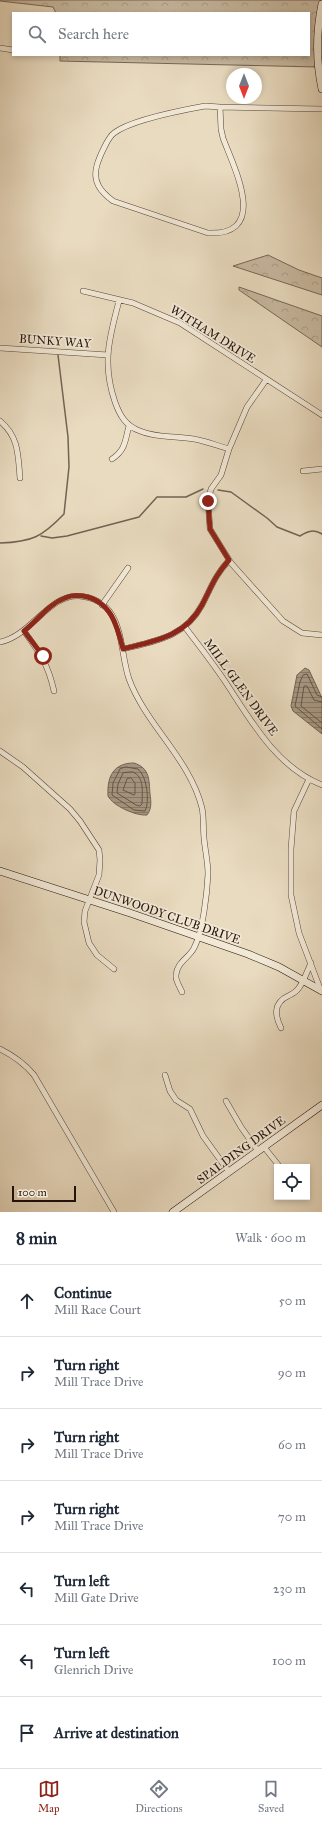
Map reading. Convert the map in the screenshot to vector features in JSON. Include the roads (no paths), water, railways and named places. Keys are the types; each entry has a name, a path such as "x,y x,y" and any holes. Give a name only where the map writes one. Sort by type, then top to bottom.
{"street":[{"path":"322,4 317,35 322,90"},
{"path":"0,48 12,50"},
{"path":"220,107 223,138 245,200 242,218 236,225 220,233 208,233 113,201 103,194 96,179 96,170 99,158 112,134 138,122 205,106 322,109"},
{"name":"WITHAM DRIVE","path":"83,291 107,296 119,301 148,308 180,323 322,415"},
{"path":"119,301 112,328 107,370 118,411 129,426 144,433 195,439 229,450"},
{"name":"BUNKY WAY","path":"0,348 108,355"},
{"path":"266,380 247,407 229,450 221,474 211,489 208,501 210,529 229,560 283,622 302,633 322,635"},
{"path":"0,421 11,431 18,452 20,478"},
{"path":"112,459 120,454 126,442 129,426"},
{"path":"303,471 322,469"},
{"path":"123,649 162,640 185,627 198,612 214,578 229,560"},
{"path":"102,605 128,568"},
{"path":"0,642 10,639 24,631 53,605 72,596 88,597 102,605 112,614 123,649 129,678 135,692 145,710 185,769 202,808 208,874 199,938 193,950 178,966 176,976 182,992"},
{"name":"MILL GLEN DRIVE","path":"185,627 220,675 249,720 276,753 309,780 322,785"},
{"path":"24,631 43,656 50,673 54,691"},
{"path":"0,751 23,767 60,800 80,821 100,853 99,875 88,900 84,922 90,943 97,955 114,969"},
{"path":"309,780 294,811 291,849 291,895 299,933 322,991"},
{"name":"DUNWOODY CLUB DRIVE","path":"0,871 130,913 264,960 322,991"},
{"path":"281,1028 276,1016 278,1005 284,998 297,991 310,963"},
{"path":"0,1049 13,1055 34,1075 114,1212"},
{"path":"165,1075 173,1096 176,1100 190,1109 203,1136 229,1172"},
{"path":"226,1101 261,1149 277,1164"},
{"name":"SPALDING DRIVE","path":"173,1212 322,1105"}],"water":[{"path":"305,668 309,670 322,698 322,734 293,711 291,706 297,675"},
{"path":"134,763 146,771 149,779 151,805 147,815 137,814 125,810 108,796 110,777 116,768 121,765"}],"waterway":[{"path":"0,543 20,541 36,537 43,533 64,514 69,467 68,437 58,355"},
{"path":"41,536 52,538 67,536 139,517 157,497 186,497 203,489"},
{"path":"218,490 231,492 277,527 300,536 311,531 322,534"}]}
